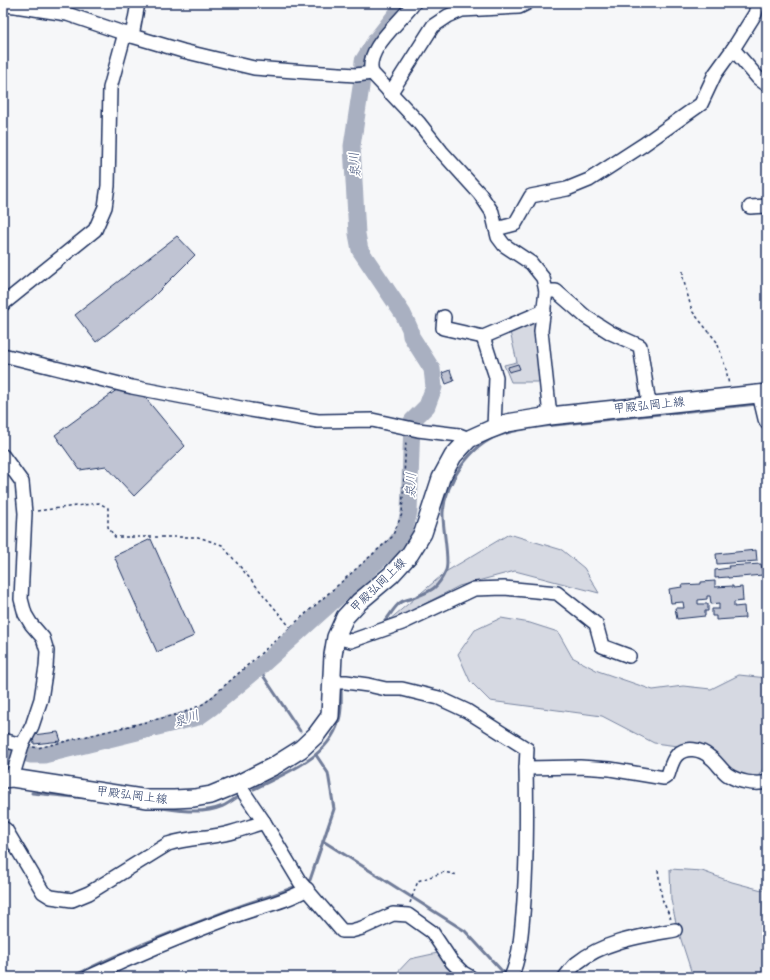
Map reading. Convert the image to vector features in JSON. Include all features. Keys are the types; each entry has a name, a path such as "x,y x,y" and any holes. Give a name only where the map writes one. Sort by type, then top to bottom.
{"main road":[{"name":"甲殿弘岡上線","path":"8,778 148,799 174,799 211,795 238,784 274,766 301,749 316,735 330,716 339,682 333,655 344,639 344,617 391,575 410,554 423,533 441,478 453,456 470,439 507,423 550,416 731,396 762,397"}],"street":[{"path":"3,304 95,230 105,207 108,186 110,88 138,3"},
{"path":"365,74 370,67 376,48 414,3"},
{"path":"389,92 393,89 433,26 448,16 462,10 519,7 527,3"},
{"path":"496,229 515,224 531,196 567,189 589,180 701,104 715,74 755,14 758,3"},
{"path":"3,5 67,14 183,51 254,68 365,74 389,92 419,122 441,151 480,194 492,212 498,237 504,245 531,263 543,278 546,290 541,331 550,416"},
{"path":"733,49 758,78 767,85"},
{"path":"750,207 767,206"},
{"path":"546,290 556,291 586,317 611,333 640,346 649,404"},
{"path":"444,317 443,328 483,337 544,311"},
{"path":"483,337 496,376 494,428"},
{"path":"3,355 132,387 250,410 318,421 372,420 412,429 459,435 470,439"},
{"path":"762,397 765,419 767,423"},
{"path":"3,456 22,482 25,513 21,599 24,614 30,624 43,638 48,651 41,699 32,726 8,778"},
{"path":"344,639 402,623 474,590 504,588 557,593 596,624 602,646 629,656"},
{"path":"339,682 386,689 402,689 439,698 467,711 527,749 525,887 520,948 512,976"},
{"path":"3,740 20,751"},
{"path":"526,768 580,767 610,769 664,778 668,775 672,762 676,756 685,750 693,749 703,751 728,775 736,779 750,783 767,782"},
{"path":"238,784 304,886 342,931 351,931 362,928 393,914 408,915 432,932 452,962 463,973 470,977"},
{"path":"3,828 6,830 43,892 51,898 72,900 89,893 168,844 181,839 198,839 228,833 264,822"},
{"path":"89,977 114,965 233,917 296,895 304,886"},
{"path":"565,977 576,963 593,952 616,943 649,934 674,930"}],"path":[{"path":"683,271 683,278 692,311 716,342 726,370 731,396"},
{"path":"20,751 183,713 205,703 392,537 402,514 412,429"},
{"path":"25,513 99,503 108,508 108,527 115,537 198,537 222,545 291,628"},
{"path":"658,870 662,899 674,930"},
{"path":"409,906 418,881 444,872 458,875"}],"shaded area":[{"path":"537,322 541,382 511,382 504,365 517,362 510,332"},
{"path":"509,534 562,550 584,568 599,593 515,571 459,586 382,626 447,571"},
{"path":"501,618 530,623 558,632 572,657 598,671 653,690 683,686 711,689 739,675 767,678 767,762 756,780 729,771 709,750 654,743 602,716 490,701 470,681 458,654 475,630"},
{"path":"670,869 702,871 732,882 762,890 767,887 767,977 693,977 677,927 671,900"},
{"path":"442,952 453,977 393,977 410,959"}],"building":[{"path":"177,236 195,255 151,299 96,342 75,315"},
{"path":"518,364 520,369 509,372 508,367"},
{"path":"450,370 454,381 446,384 442,373"},
{"path":"118,389 143,395 185,446 134,496 106,466 80,470 55,435"},
{"path":"151,539 194,636 157,652 114,556"},
{"path":"756,550 757,561 717,564 716,554"},
{"path":"761,564 763,575 715,578 715,570 729,568 728,566"},
{"path":"715,581 715,587 742,587 743,601 734,602 734,607 744,606 745,618 716,620 716,616 712,616 712,609 719,609 719,603 711,604 710,596 707,596 707,599 698,600 698,604 708,604 708,611 705,611 705,616 677,619 675,608 684,608 683,602 671,603 669,589 682,587 681,585 701,584 701,582"},
{"path":"58,732 61,741 34,744 33,735"}],"waterway":[{"name":"泉川","path":"3,748 31,755 44,755 198,717 260,667 392,548 404,532 409,512 412,421 427,406 434,387 432,369 411,336 410,329 403,314 360,250 357,234 352,146 361,87 363,61 376,40 405,3"},
{"path":"381,625 398,604 429,591 437,585 443,576 447,565 443,512 445,500 454,477 461,466 479,447 489,440 500,435 522,429 757,404"},
{"path":"260,667 264,677 300,731"},
{"path":"254,789 306,762 318,753 328,742 335,730 340,716 341,685"},
{"path":"305,882 310,880 334,809 328,773 316,755"},
{"path":"32,793 96,799"},
{"path":"155,807 189,811 215,809 239,796"},
{"path":"323,841 465,931 508,976"},
{"path":"72,977 91,967 151,941 298,885"}]}
